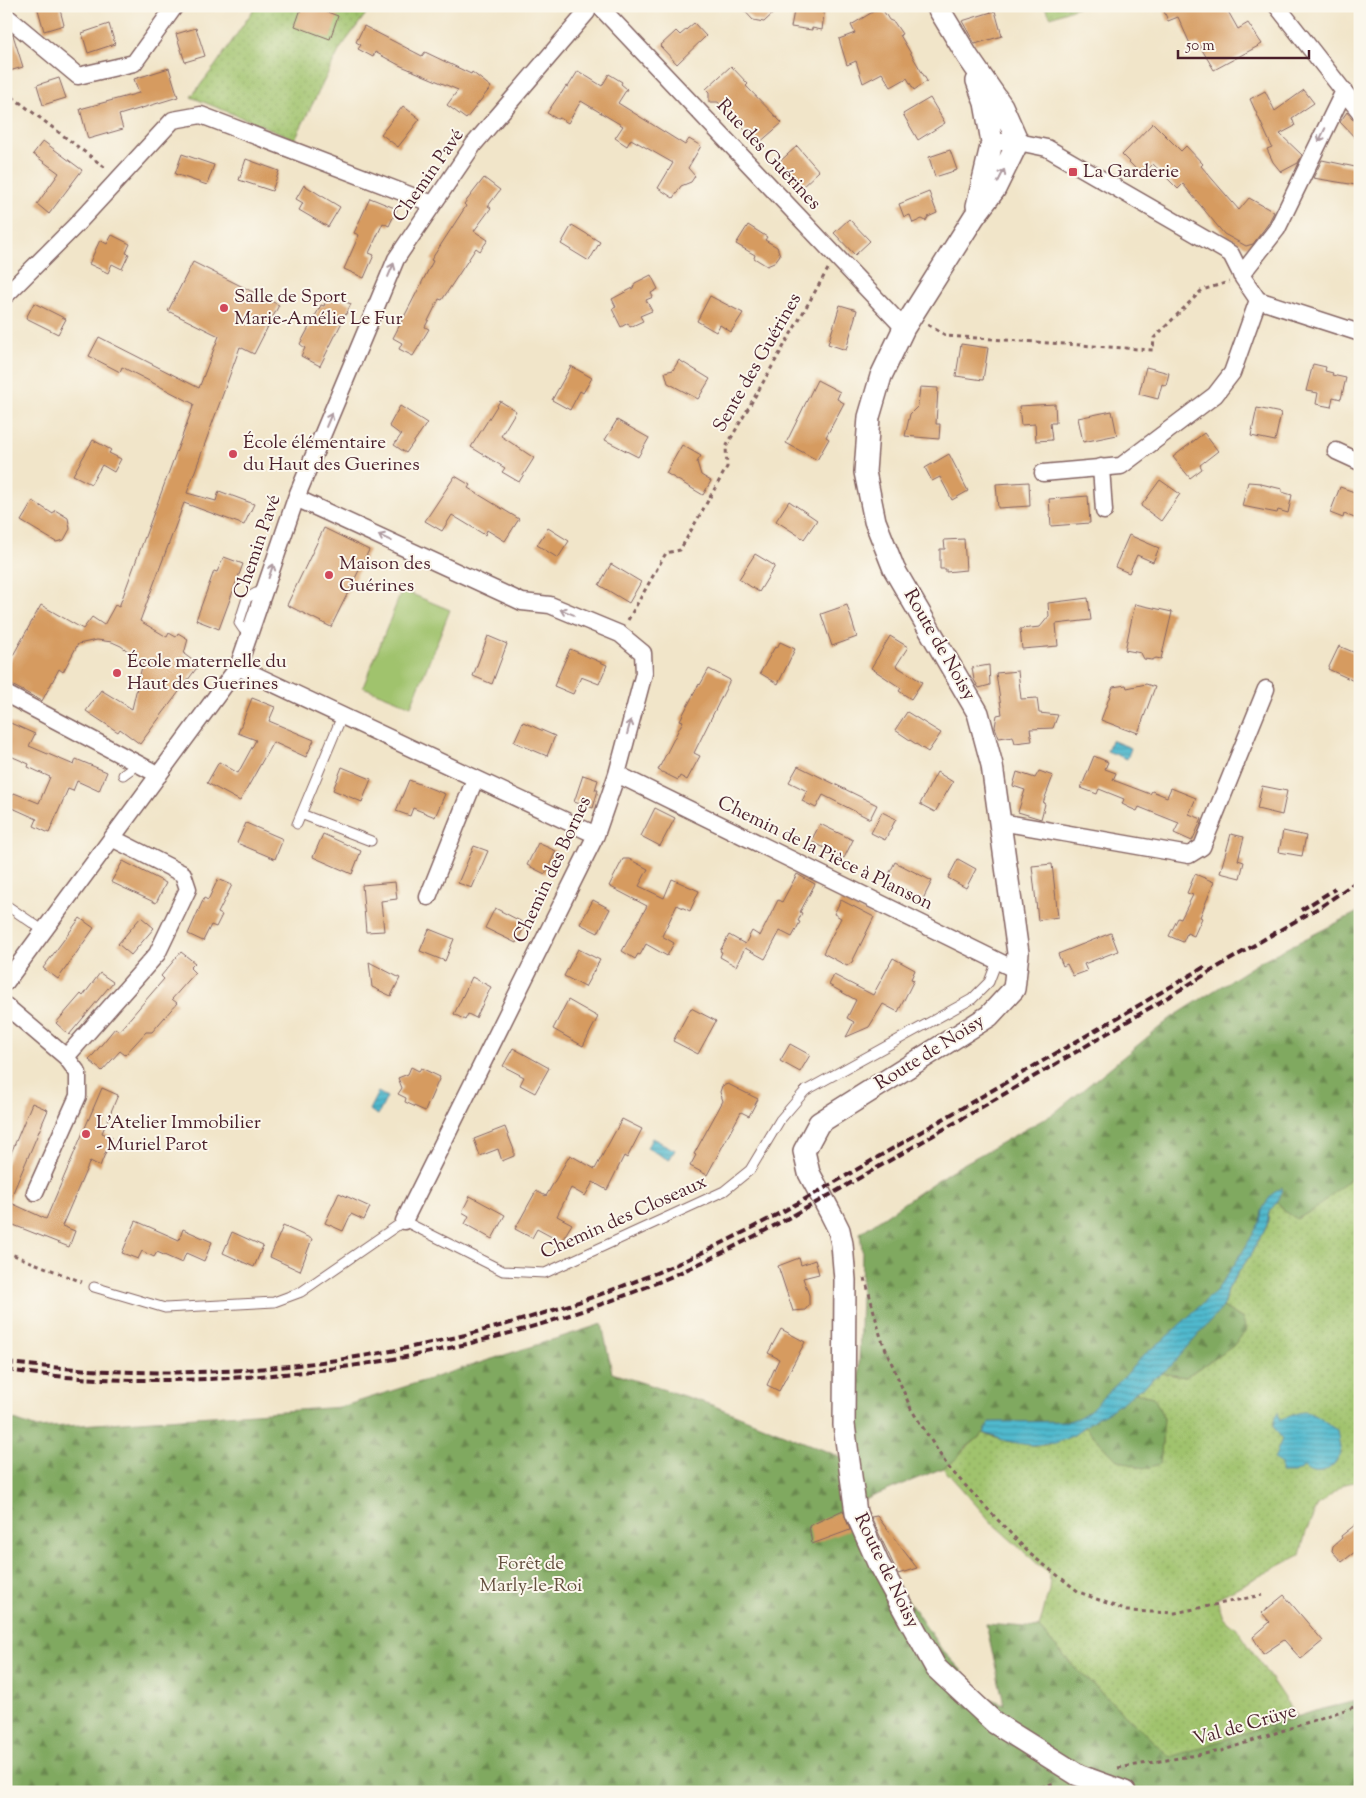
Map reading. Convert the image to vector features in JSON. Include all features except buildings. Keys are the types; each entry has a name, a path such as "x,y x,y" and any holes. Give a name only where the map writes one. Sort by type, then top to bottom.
{"street":[{"path":"6,16 78,76 134,63 174,6"},
{"name":"Route de Noisy","path":"937,6 968,57 1002,106 1018,142 995,189 974,217 908,322 881,376 869,417 865,472 875,521 894,569 978,713 992,765 1001,822 1018,953 1014,989 989,1016 819,1123 804,1151 808,1173 839,1230 844,1257 844,1425 856,1513 878,1563 936,1668 942,1674 995,1723 1078,1775 1125,1792"},
{"path":"1277,6 1360,112"},
{"name":"Chemin Pavé","path":"6,982 238,667 296,498 396,259 474,144 595,8"},
{"name":"Rue des Guérines","path":"595,8 836,256 908,322"},
{"name":"Route de Noisy","path":"968,57 985,103 992,142 974,217"},
{"path":"1242,276 1277,229 1344,91"},
{"path":"6,295 76,226 173,120 201,115 432,204"},
{"path":"992,142 1018,142 1047,148 1231,254 1242,276 1258,300 1360,333"},
{"path":"1043,473 1121,466 1215,395 1232,373 1258,300"},
{"path":"1336,451 1360,462"},
{"path":"1101,468 1104,511"},
{"name":"Chemin des Bornes","path":"296,498 522,602 550,605 620,634 643,652 644,673 617,774 596,835 404,1221"},
{"path":"238,667 596,835"},
{"path":"1001,822 1188,855 1202,847 1266,690"},
{"path":"6,694 159,775"},
{"name":"Chemin de la Pièce à Planson","path":"617,774 1016,970"},
{"path":"428,897 475,779"},
{"path":"66,1057 157,954 188,889 183,874 112,838"},
{"path":"6,1006 66,1057 78,1073 78,1096 35,1192"}],"lane":[{"path":"297,824 342,716"},
{"path":"123,775 138,764"},
{"path":"301,814 371,841"},
{"path":"6,905 44,931"},
{"name":"Chemin des Closeaux","path":"404,1221 503,1271 545,1273 724,1191 750,1170 780,1120 806,1091 972,999 989,982 997,961"},
{"path":"94,1287 166,1308 274,1302 301,1292 404,1221"}],"path":[{"path":"6,92 119,179"},
{"name":"Sente des Guérines","path":"620,634 666,553 680,550 727,466 726,446 836,256"},
{"path":"908,322 947,336 1152,350 1154,338 1202,290 1242,276"},
{"path":"6,1252 94,1287"},
{"path":"844,1257 864,1273 881,1338 911,1408 948,1467 1030,1554 1079,1592 1127,1611 1175,1613 1262,1595"},
{"name":"Val de Crüye","path":"1116,1768 1221,1751 1360,1704"}],"green space":[{"path":"256,6 371,7 340,49 295,139 191,97 215,66"},
{"path":"1044,6 1080,6 1051,17"},
{"path":"402,590 450,610 411,706 363,687"},
{"name":"Forêt de Marly-le-Roi","path":"1360,911 1360,1171 1315,1209 1297,1219 1284,1211 1276,1200 1269,1212 1267,1225 1249,1257 1227,1289 1223,1307 1243,1319 1246,1331 1232,1347 1185,1377 1161,1373 1135,1393 1154,1397 1164,1419 1160,1464 1143,1469 1116,1459 1085,1427 1061,1440 1041,1445 1029,1445 1017,1441 999,1439 984,1433 963,1450 956,1459 943,1468 859,1502 874,1551 942,1650 988,1698 1004,1704 986,1624 1039,1628 1073,1666 1170,1757 1315,1711 1360,1700 1360,1792 6,1792 6,1417 37,1428 341,1407 602,1324 612,1373 712,1405 858,1464 862,1250 860,1233 949,1172 1053,1114 1171,1018 1261,961"},
{"path":"1360,1171 1360,1481 1344,1484 1318,1505 1306,1532 1300,1555 1217,1598 1223,1617 1236,1627 1296,1716 1170,1758 1073,1666 1039,1628 1049,1590 1050,1575 993,1524 943,1468 984,1433 1006,1441 1045,1445 1074,1435 1085,1426 1116,1459 1134,1393 1161,1373 1185,1377 1208,1362 1243,1319 1223,1307 1227,1289 1249,1257 1267,1225 1269,1212 1277,1200 1284,1211 1347,1181"}],"water":[{"path":"1111,740 1131,748 1127,759 1107,751"},
{"path":"378,1092 387,1097 378,1115 369,1110"},
{"path":"652,1138 675,1150 669,1160 647,1148"},
{"path":"1282,1187 1280,1198 1269,1212 1267,1225 1249,1257 1227,1289 1223,1307 1171,1366 1110,1411 1096,1418 1074,1435 1056,1443 1023,1444 1006,1441 984,1433 989,1424 993,1422 1068,1421 1078,1418 1089,1411 1126,1375 1141,1357 1162,1341 1217,1290 1260,1222 1262,1210 1271,1195"},
{"path":"1278,1412 1280,1420 1298,1413 1308,1413 1317,1416 1337,1430 1341,1454 1330,1468 1325,1471 1315,1472 1309,1471 1304,1467 1294,1473 1281,1473 1281,1464 1274,1459 1282,1439 1273,1426"}],"railway":[{"path":"6,1370 52,1376 167,1380 235,1378 303,1372 371,1363 505,1334 570,1315 634,1292 703,1262 770,1228 836,1191 1053,1066 1322,906 1360,879"},
{"path":"1301,910 1335,889"},
{"path":"6,1363 136,1372 202,1372 268,1368 335,1360 401,1349 466,1335 531,1317 656,1273 755,1226 851,1173 1206,966"}],"place":[{"name":"La Garderie","path":"1073,172"},
{"name":"Salle de Sport Marie-Amélie Le Fur","path":"224,308"},
{"name":"École élémentaire du Haut des Guerines","path":"233,454"},
{"name":"Maison des Guérines","path":"329,575"},
{"name":"École maternelle du Haut des Guerines","path":"117,673"},
{"name":"L'Atelier Immobilier - Muriel Parot","path":"86,1134"}]}
